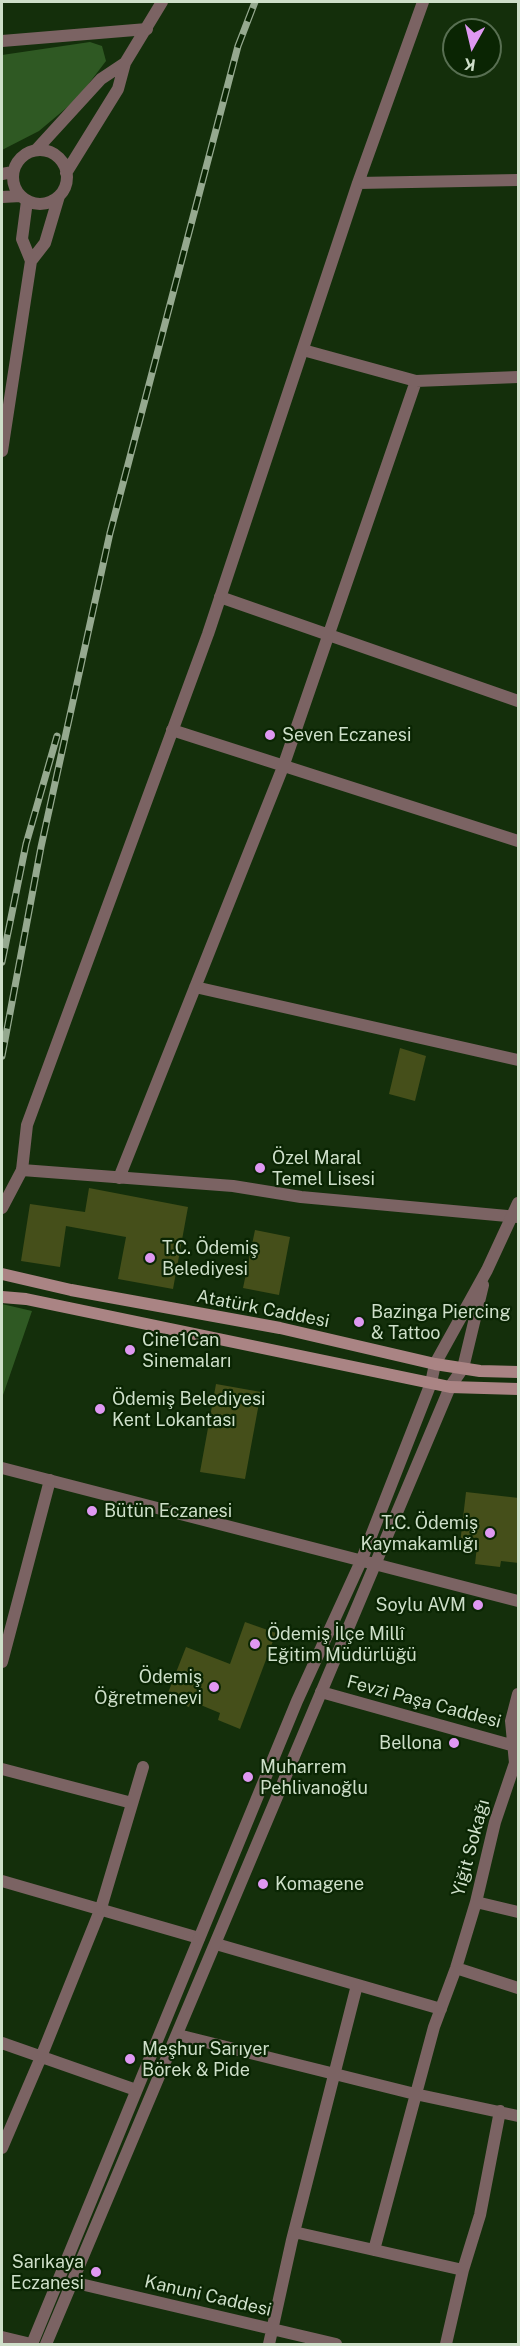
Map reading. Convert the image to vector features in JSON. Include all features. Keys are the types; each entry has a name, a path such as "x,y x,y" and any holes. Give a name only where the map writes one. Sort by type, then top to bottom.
{"main road":[{"name":"Atatürk Caddesi","path":"2,1274 71,1290 280,1328 435,1364 519,1372"},
{"path":"2,1298 26,1299 450,1387 519,1389"}],"street":[{"path":"66,173 118,89 125,63 162,2"},
{"path":"2,1208 22,1170 27,1125 220,597 358,183 423,2"},
{"path":"2,41 147,29"},
{"path":"31,261 22,239 24,198 7,173 21,158 36,150 101,79 125,63"},
{"path":"2,451 7,385 31,261 45,243 59,196 66,182 64,165 52,153 36,150"},
{"path":"358,183 519,180"},
{"path":"2,197 24,198 44,203 59,196"},
{"path":"303,350 416,381 519,377"},
{"path":"119,1178 283,767 416,381"},
{"path":"220,597 519,701"},
{"path":"172,730 519,842"},
{"path":"195,987 519,1060"},
{"path":"2,1189 22,1170 233,1186 301,1197 515,1216"},
{"path":"2,2337 32,2344 297,1701 362,1559 431,1383 435,1364 487,1270 515,1216 519,1203"},
{"path":"46,2344 178,2035 375,1562 450,1387 463,1368 487,1270"},
{"path":"2,1468 375,1562 519,1601"},
{"path":"2,1662 51,1480"},
{"name":"Fevzi Paşa Caddesi","path":"321,1692 516,1746"},
{"name":"Yiğit Sokağı","path":"374,2250 415,2094 476,1902 495,1822 515,1764 516,1746 511,1721 519,1694"},
{"path":"2,2148 101,1908 143,1767"},
{"path":"2,1769 132,1803"},
{"path":"2,1881 199,1938"},
{"path":"476,1902 519,1912"},
{"path":"216,1944 441,2009"},
{"path":"456,1968 519,1988"},
{"path":"269,2344 294,2232 357,1985"},
{"path":"178,2035 415,2094 519,2116"},
{"path":"2,2043 136,2090"},
{"path":"446,2344 463,2270 480,2215 500,2112"},
{"path":"294,2232 463,2270"},
{"name":"Kanuni Caddesi","path":"72,2282 336,2344"}],"green space":[{"path":"90,42 102,46 106,61 77,99 39,131 2,150 2,55"},
{"path":"2,1304 32,1311 2,1398"}],"building":[{"path":"400,1048 426,1056 415,1101 389,1094"},
{"name":"T.C. Ödemiş Belediyesi","path":"89,1188 188,1207 173,1289 118,1279 126,1237 66,1226 60,1267 21,1261 30,1204 85,1212"},
{"path":"255,1230 290,1237 279,1295 243,1288"},
{"path":"216,1384 261,1392 245,1479 200,1472"},
{"name":"T.C. Ödemiş Kaymakamlığı","path":"466,1492 519,1498 519,1563 501,1561 500,1567 475,1564 477,1546 460,1544"},
{"name":"Ödemiş Öğretmenevi","path":"245,1622 276,1633 240,1729 218,1720 220,1713 191,1701 189,1707 166,1698 186,1647 230,1664"}],"railway":[{"path":"2,1056 41,847 110,533 238,46 255,2"},
{"path":"2,962 26,844 57,736"}],"place":[{"name":"Seven Eczanesi","path":"270,735"},
{"name":"Özel Maral Temel Lisesi","path":"260,1168"},
{"name":"T.C. Ödemiş Belediyesi","path":"150,1258"},
{"name":"Bazinga Piercing & Tattoo","path":"359,1322"},
{"name":"Cine1Can Sinemaları","path":"130,1350"},
{"name":"Ödemiş Belediyesi Kent Lokantası","path":"100,1409"},
{"name":"Bütün Eczanesi","path":"92,1511"},
{"name":"T.C. Ödemiş Kaymakamlığı","path":"490,1533"},
{"name":"Soylu AVM","path":"478,1605"},
{"name":"Ödemiş İlçe Millî Eğitim Müdürlüğü","path":"255,1644"},
{"name":"Ödemiş Öğretmenevi","path":"214,1687"},
{"name":"Bellona","path":"454,1743"},
{"name":"Muharrem Pehlivanoğlu","path":"248,1777"},
{"name":"Komagene","path":"263,1884"},
{"name":"Meşhur Sarıyer Börek & Pide","path":"130,2059"},
{"name":"Sarıkaya Eczanesi","path":"96,2272"}]}
